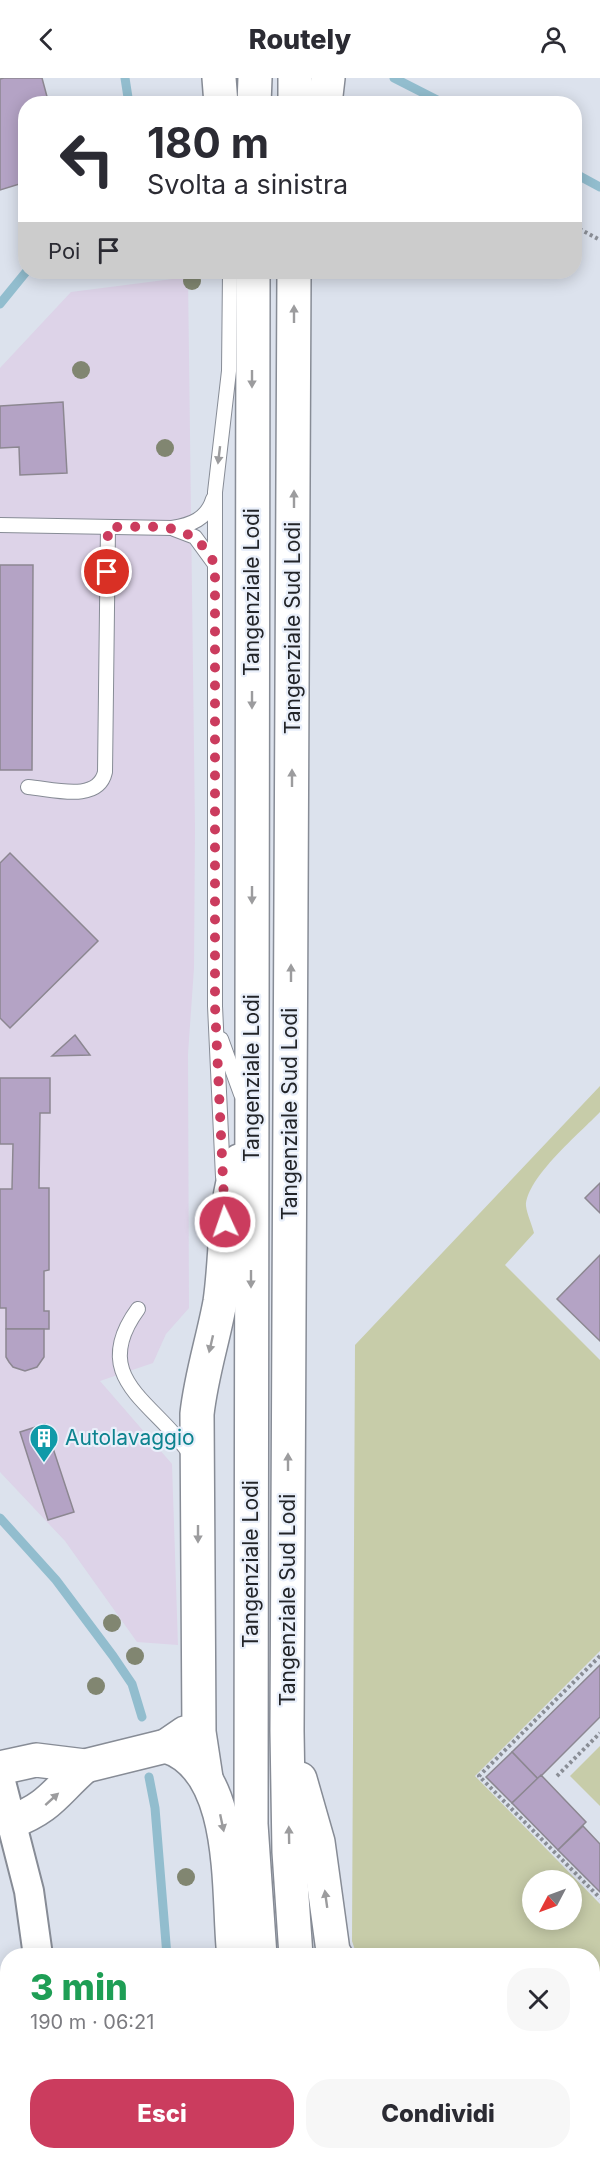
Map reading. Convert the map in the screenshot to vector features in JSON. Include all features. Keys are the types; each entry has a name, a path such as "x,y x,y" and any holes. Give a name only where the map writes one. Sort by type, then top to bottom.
{"highway":[{"path":"219,78 220,96"},
{"path":"254,96 255,78"},
{"path":"295,78 295,96"},
{"path":"326,96 328,78"},
{"name":"Tangenziale Sud Lodi","path":"294,279 287,1731 289,1852 295,1948"},
{"name":"Tangenziale Lodi","path":"249,281 252,1122 251,1824 259,1948"},
{"path":"206,1778 199,1732 198,1402 220,1301 225,1251 225,1222 234,1174 252,1122"},
{"path":"0,1768 36,1760 85,1766 166,1746 188,1731 195,1718 199,1701"},
{"path":"287,1731 318,1842 333,1948"},
{"path":"166,1746 179,1750 206,1778 217,1800 224,1835 233,1948"},
{"path":"11,1822 33,1814 48,1804 85,1766"}],"street":[{"path":"0,1778 29,1891 37,1948"}],"lane":[{"path":"225,1222 216,1026 215,492 229,370 230,279"},
{"path":"229,370 249,281"},
{"path":"0,525 172,528 195,522 204,515 215,492"},
{"path":"28,787 83,791 94,790 103,783 108,527"},
{"path":"172,528 195,537 209,552 215,565"},
{"path":"216,1026 252,1122"},
{"path":"138,1309 125,1326 120,1339 122,1368 132,1392 182,1442 198,1475"},
{"path":"162,1421 171,1424 186,1420 198,1402"}],"path":[{"path":"582,230 600,240"},
{"path":"600,1656 479,1776 600,1898"},
{"path":"557,1776 600,1733"}],"shaded area":[{"path":"188,279 195,828 194,968 188,1054 189,1308 166,1334 153,1363 100,1381 172,1464 178,1645 137,1642 65,1541 0,1472 0,368 71,292"}],"green space":[{"path":"600,1086 600,1112 544,1169 528,1195 526,1206 534,1233 505,1265 600,1360 600,1651 475,1776 567,1870 522,1870 522,1930 582,1930 582,1886 600,1904 600,1948 354,1948 352,1941 355,1345"},
{"path":"600,1746 600,1806 570,1776"}],"building":[{"path":"42,78 47,96 18,96 18,184 0,190 0,79"},
{"path":"63,402 67,473 20,475 19,447 0,448 0,406"},
{"path":"0,565 33,565 32,770 0,770"},
{"path":"10,853 98,941 10,1028 0,1018 0,863"},
{"path":"75,1035 90,1055 52,1056"},
{"path":"0,1078 50,1078 50,1113 40,1113 39,1188 49,1188 49,1270 44,1271 44,1311 49,1311 49,1329 6,1329 6,1308 0,1308 0,1189 12,1189 13,1144 0,1144"},
{"path":"600,1183 600,1213 585,1198"},
{"path":"600,1255 600,1341 557,1299"},
{"path":"6,1329 44,1329 44,1357 37,1367 25,1371 13,1367 6,1357"},
{"name":"Autolavaggio","path":"45,1424 74,1512 48,1520 20,1432"},
{"path":"600,1665 600,1717 538,1779 512,1752"},
{"path":"512,1752 538,1779 512,1803 486,1777"},
{"path":"541,1775 586,1822 558,1850 512,1803"},
{"path":"583,1826 600,1844 600,1892 582,1874 582,1870 578,1870 558,1850"}],"waterway":[{"path":"125,78 128,96"},
{"path":"394,78 429,96"},
{"path":"582,177 600,187"},
{"path":"0,304 20,279"},
{"path":"0,1518 56,1580 113,1656 132,1684 142,1717"},
{"path":"149,1777 155,1808 166,1948"}],"place":[{"name":"Autolavaggio","path":"44,1464"}],"route":[{"path":"107,572 108,527 172,528 184,531 203,544 215,565 215,1006 225,1222"}]}
